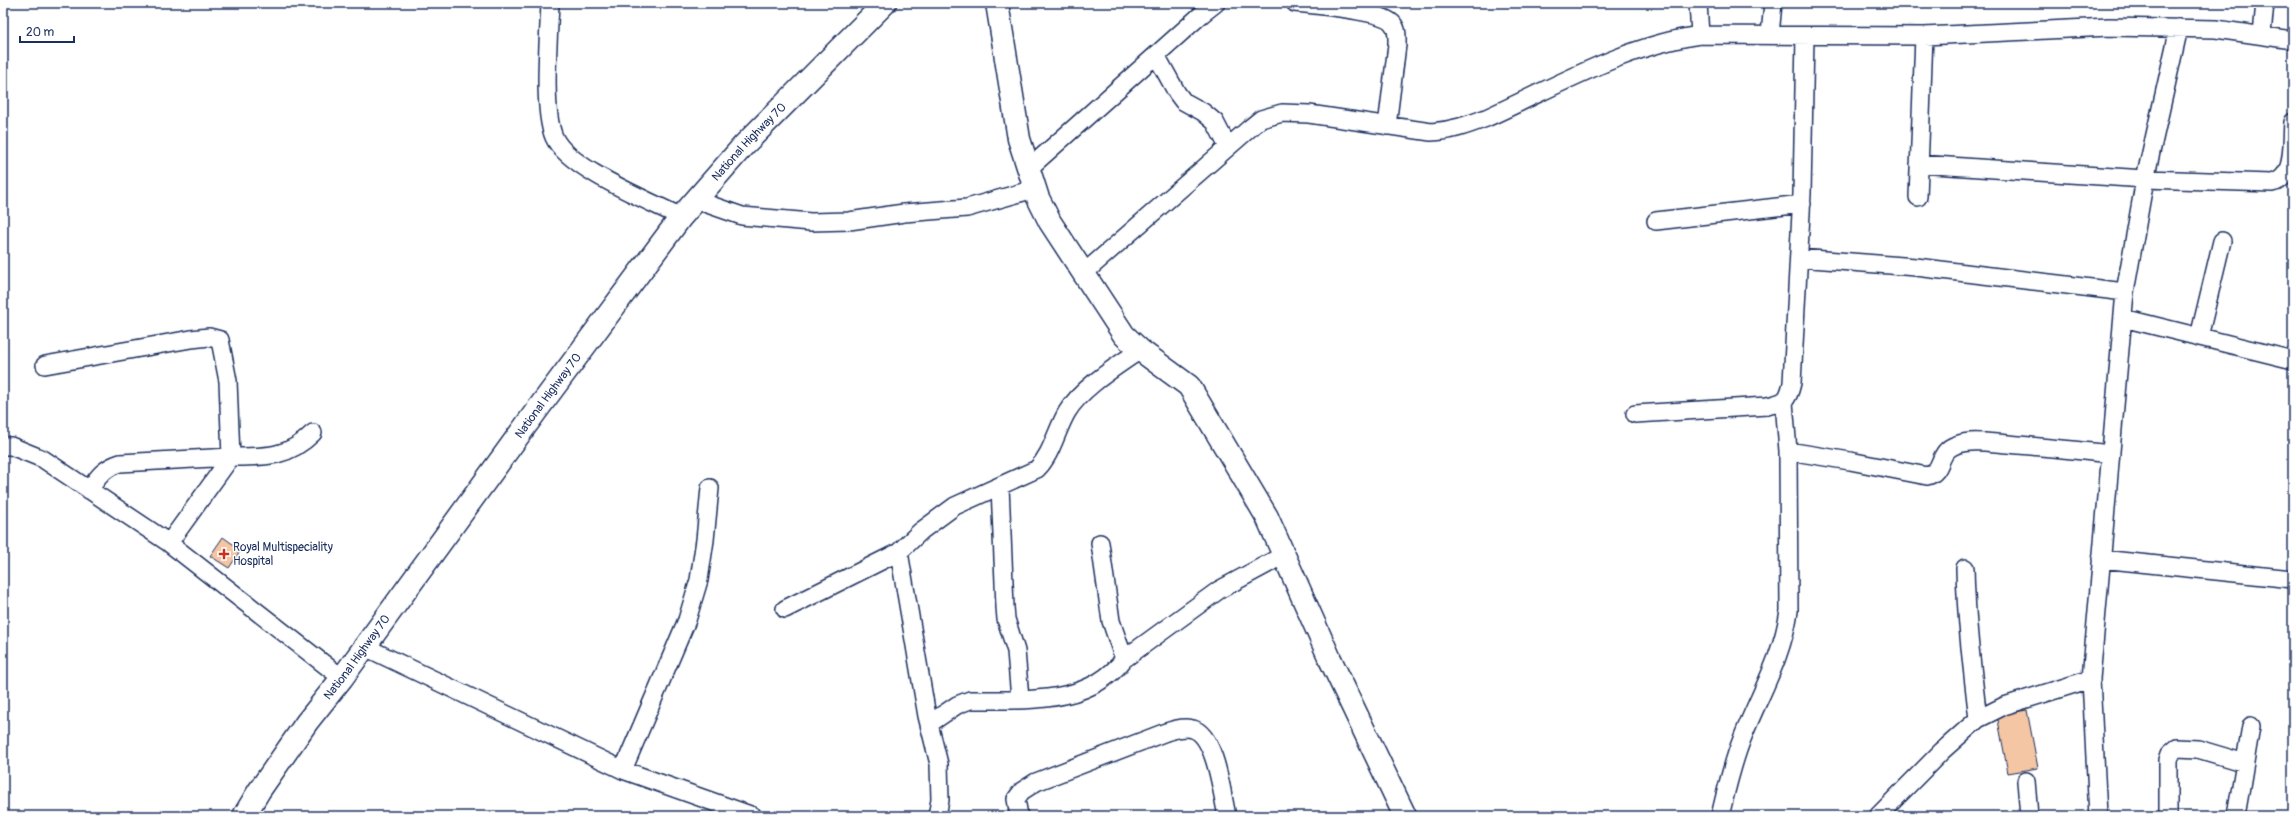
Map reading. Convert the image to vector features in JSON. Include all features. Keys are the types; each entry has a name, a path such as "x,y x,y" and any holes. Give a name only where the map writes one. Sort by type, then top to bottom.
{"main road":[{"name":"National Highway 70","path":"244,816 263,784 307,722 342,678 363,646 681,217 744,145 885,3"},
{"path":"997,3 1019,139 1031,179 1050,222 1085,272 1124,335 1140,350 1189,386 1267,517 1333,666 1405,816"}],"street":[{"path":"550,3 548,96 553,137 560,148 571,158 593,172 681,217"},
{"path":"696,200 742,216 811,222 849,221 904,213 967,208 1031,179 1156,55 1216,3"},
{"path":"1295,3 1370,13 1389,19 1393,24 1397,33 1397,45 1387,126"},
{"path":"1698,3 1700,35"},
{"path":"1770,35 1773,3"},
{"path":"2262,34 2265,3"},
{"path":"1085,272 1262,119 1282,113 1309,114 1431,132 1462,127 1486,118 1642,48 1670,39 1700,35 1924,36 2109,27 2216,28 2293,40"},
{"path":"2098,816 2091,679 2125,292 2146,179 2179,28"},
{"path":"1720,816 1741,741 1760,694 1776,662 1786,633 1790,596 1788,451 1784,402 1789,395 1792,383 1802,204 1805,36"},
{"path":"1918,197 1924,36"},
{"path":"1156,55 1176,92 1183,101 1203,112 1220,127 1228,147"},
{"path":"1919,164 2146,179 2272,183 2282,182 2289,174 2291,165 2293,122"},
{"path":"1656,221 1802,204"},
{"path":"2199,337 2222,241"},
{"path":"1799,258 1916,267 2125,292"},
{"path":"2123,318 2293,360"},
{"path":"46,365 192,339 216,338 220,340 224,351 228,382 231,457 169,543"},
{"path":"786,609 899,552 921,531 955,506 1037,469 1044,462 1068,411 1076,401 1102,377 1140,350"},
{"path":"1635,414 1767,406 1784,402"},
{"path":"89,490 101,473 109,466 120,463 270,456 302,445 314,433"},
{"path":"1788,451 1927,476 1933,475 1937,470 1944,452 1950,447 1965,442 2111,454"},
{"path":"3,446 11,446 43,459 169,543 342,678"},
{"path":"1000,486 1006,619 1016,651 1020,699"},
{"path":"623,770 687,620 699,580 706,540 710,488"},
{"path":"1100,543 1111,621 1124,658"},
{"path":"899,552 929,724 939,764 940,800 937,816"},
{"path":"929,724 962,702 1060,696 1079,692 1108,676 1124,658 1219,590 1284,555"},
{"path":"2101,559 2293,579"},
{"path":"1965,568 1970,652 1978,719"},
{"path":"363,646 623,770 753,816"},
{"path":"1878,816 1942,751 1978,719 2004,706 2091,679"},
{"path":"2236,816 2251,726"},
{"path":"1019,816 1016,799 1022,791 1036,782 1166,732 1183,728 1192,728 1206,738 1211,748 1227,816"},
{"path":"2168,816 2168,765 2170,754 2177,748 2198,748 2245,763"},
{"path":"2026,780 2029,816"}],"building":[{"path":"223,537 241,550 229,568 210,556"},
{"path":"2027,710 2038,768 2008,773 1997,715"}],"place":[{"name":"Royal Multispeciality Hospital","path":"224,554"}]}
